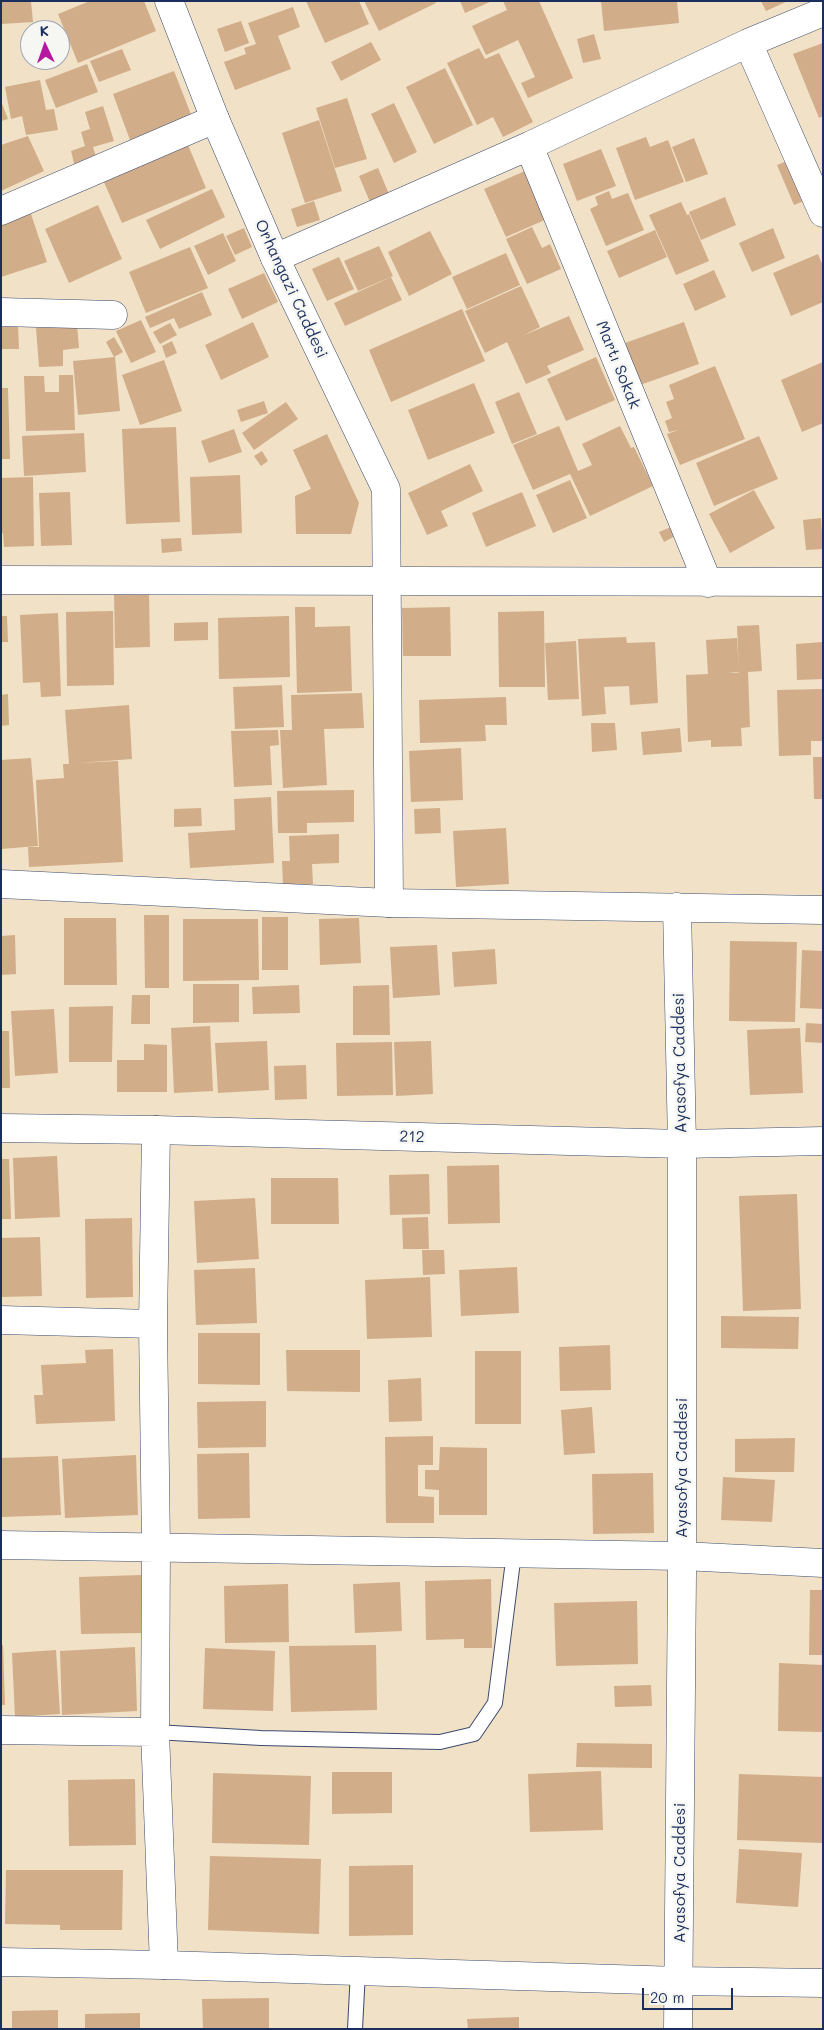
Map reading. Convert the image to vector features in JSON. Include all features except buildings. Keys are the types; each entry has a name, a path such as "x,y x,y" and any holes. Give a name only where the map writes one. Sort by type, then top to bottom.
{"street":[{"name":"Orhangazi Caddesi","path":"170,2 215,119 275,258 386,489 389,903"},
{"path":"275,258 529,146 748,42 823,12"},
{"path":"748,42 823,212"},
{"path":"1,211 215,119"},
{"name":"Martı Sokak","path":"529,146 708,583"},
{"path":"1,312 113,315"},
{"path":"1,580 823,582"},
{"path":"1,884 389,903 823,910"},
{"name":"Ayasofya Caddesi","path":"677,907 682,1144 682,1556 678,2029"},
{"name":"212","path":"1,1128 156,1130 682,1144 823,1141"},
{"path":"156,1130 153,1324 156,1548 155,1732 164,1965"},
{"path":"1,1320 153,1324"},
{"path":"1,1545 682,1556 823,1563"},
{"path":"1,1730 155,1732"},
{"path":"1,1962 164,1965 679,1981 823,1983"}],"lane":[{"path":"155,1732 261,1738 440,1742 474,1734 495,1703 514,1553"},
{"path":"355,2029 358,1971"}]}
